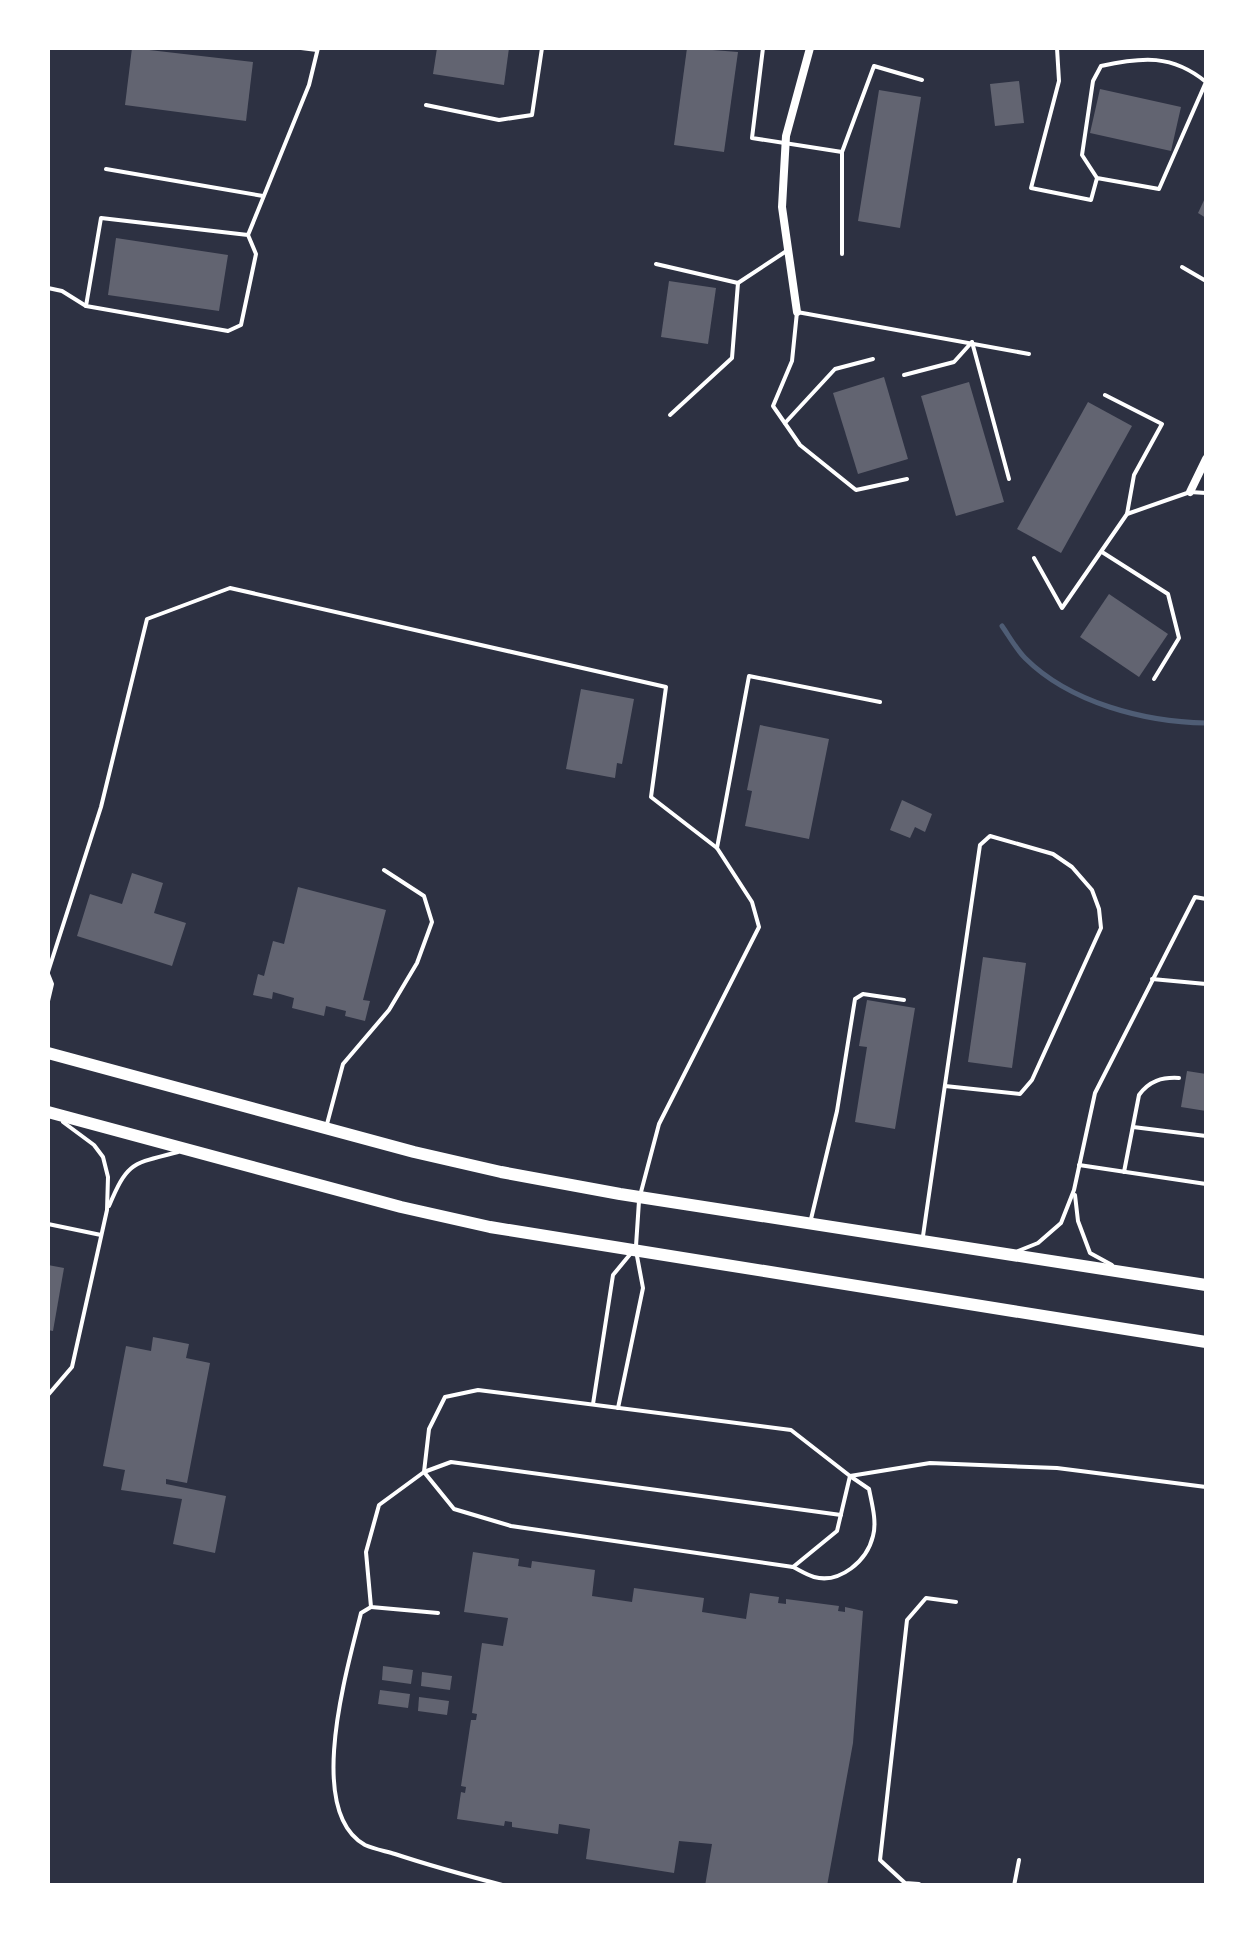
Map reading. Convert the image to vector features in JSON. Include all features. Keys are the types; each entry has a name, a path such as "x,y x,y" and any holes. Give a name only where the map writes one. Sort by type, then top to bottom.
{"highway":[{"path":"48,1052 484,1168 640,1197 1206,1285"},
{"path":"49,1112 490,1227 1206,1342"}],"street":[{"path":"797,312 782,207 785,145 810,48"},
{"path":"1190,492 1206,459"}],"lane":[{"path":"48,288 62,291 86,306 228,331 240,325 256,254 248,235 309,86 317,49 301,48"},
{"path":"426,105 499,120 532,115 542,48"},
{"path":"763,48 752,138 842,152"},
{"path":"1058,48 1059,81 1031,188 1091,200 1097,178 1082,155 1093,81 1101,66 1125,61 1164,61 1187,66 1206,82 1159,189 1097,178"},
{"path":"842,254 842,152 874,66 922,80"},
{"path":"106,169 264,196"},
{"path":"86,306 101,218 248,235"},
{"path":"656,264 738,283 788,250"},
{"path":"1182,266 1206,281"},
{"path":"670,414 732,358 738,283"},
{"path":"907,479 856,490 800,444 785,423 774,406 792,361 797,312 1029,354"},
{"path":"904,374 954,362 972,342"},
{"path":"972,342 1009,478"},
{"path":"785,423 835,369 874,359"},
{"path":"1034,558 1062,608 1126,514 1134,475 1162,424 1105,395"},
{"path":"1126,514 1190,492 1206,494"},
{"path":"1102,552 1168,594 1179,638 1154,679"},
{"path":"48,1001 52,984 48,973 101,807 146,619 230,588 666,687 650,797 717,848 752,902 759,927 659,1124 640,1197 636,1248 643,1288 618,1408"},
{"path":"717,848 749,676 880,702"},
{"path":"922,1240 980,845 990,836 1054,854 1092,890 1101,928 1032,1080 1020,1094 945,1086"},
{"path":"326,1129 342,1064 389,1010 417,963 432,922 424,896 384,870"},
{"path":"1009,1254 1038,1243 1061,1222 1074,1190 1094,1093 1195,897 1206,898"},
{"path":"1152,979 1206,984"},
{"path":"810,1223 837,1111 855,1000 863,994 904,1000"},
{"path":"1124,1172 1139,1096 1146,1086 1179,1078"},
{"path":"48,1395 72,1367 107,1210 108,1177 103,1157 94,1145 49,1112"},
{"path":"1132,1127 1206,1136"},
{"path":"107,1210 122,1174 155,1158 185,1150"},
{"path":"1080,1164 1206,1184"},
{"path":"1074,1190 1078,1221 1090,1253 1125,1272"},
{"path":"48,1224 102,1234"},
{"path":"593,1404 613,1275 636,1248"},
{"path":"478,1390 618,1408 791,1430 869,1490 873,1537 861,1560 843,1575 816,1578 793,1567 512,1526 454,1509 424,1472 428,1429 445,1397 478,1390"},
{"path":"371,1606 366,1552 380,1505 424,1472 451,1462 840,1516"},
{"path":"850,1476 930,1463 1057,1468 1206,1487"},
{"path":"793,1567 836,1531 850,1476"},
{"path":"920,1884 905,1883 880,1860 907,1620 926,1598 956,1602"},
{"path":"438,1613 371,1606 361,1613 336,1739 334,1795 345,1828 366,1845 506,1886"},
{"path":"1014,1886 1019,1860"}],"building":[{"path":"132,48 253,62 246,121 125,105"},
{"path":"437,48 509,48 504,85 433,74"},
{"path":"687,48 738,52 724,152 674,145"},
{"path":"1019,81 1024,123 995,126 990,84"},
{"path":"1100,89 1181,107 1171,151 1090,133"},
{"path":"879,90 921,97 900,228 858,221"},
{"path":"1206,196 1206,218 1198,213"},
{"path":"116,238 228,255 219,311 108,295"},
{"path":"669,281 716,288 708,344 661,337"},
{"path":"884,377 908,459 858,474 833,393"},
{"path":"969,382 1004,502 956,516 921,396"},
{"path":"1088,402 1132,426 1061,553 1017,529"},
{"path":"1109,594 1168,634 1139,677 1080,637"},
{"path":"581,689 634,699 622,764 617,763 615,778 566,769"},
{"path":"760,725 829,739 809,839 745,826 752,791 747,790"},
{"path":"902,800 932,814 925,832 915,827 910,838 890,830"},
{"path":"132,873 163,883 154,913 186,923 172,966 77,936 90,894 122,904"},
{"path":"298,887 386,910 363,1000 370,1001 365,1021 326,1006 324,1016 292,1008 294,998 273,992 272,999 253,995 258,974 264,976 273,941 284,944"},
{"path":"983,957 1026,963 1012,1068 968,1062"},
{"path":"867,1000 915,1008 895,1129 855,1122 867,1047 859,1046"},
{"path":"1187,1071 1206,1074 1206,1111 1181,1107"},
{"path":"48,1265 64,1268 53,1331 48,1330"},
{"path":"153,1337 189,1344 186,1358 210,1363 187,1483 166,1479 166,1484 226,1496 215,1553 173,1544 182,1499 121,1490 125,1470 103,1466 126,1346 151,1351"},
{"path":"473,1552 519,1559 518,1566 531,1568 532,1561 595,1570 592,1596 632,1602 634,1588 704,1598 702,1612 746,1619 750,1593 779,1597 778,1603 786,1604 786,1599 839,1606 838,1611 845,1612 845,1607 863,1611 853,1743 827,1886 705,1886 712,1844 679,1841 674,1873 586,1859 590,1829 559,1824 558,1834 512,1827 512,1822 505,1821 504,1826 457,1819 461,1792 465,1793 466,1787 461,1786 471,1720 476,1720 477,1714 472,1713 482,1643 503,1646 508,1618 464,1612"},
{"path":"383,1666 413,1670 411,1684 382,1680"},
{"path":"422,1672 452,1676 450,1690 421,1686"},
{"path":"380,1690 410,1694 408,1708 378,1704"},
{"path":"419,1697 449,1701 447,1715 418,1711"}],"waterway":[{"path":"1002,626 1043,674 1086,698 1134,714 1206,723"}]}
